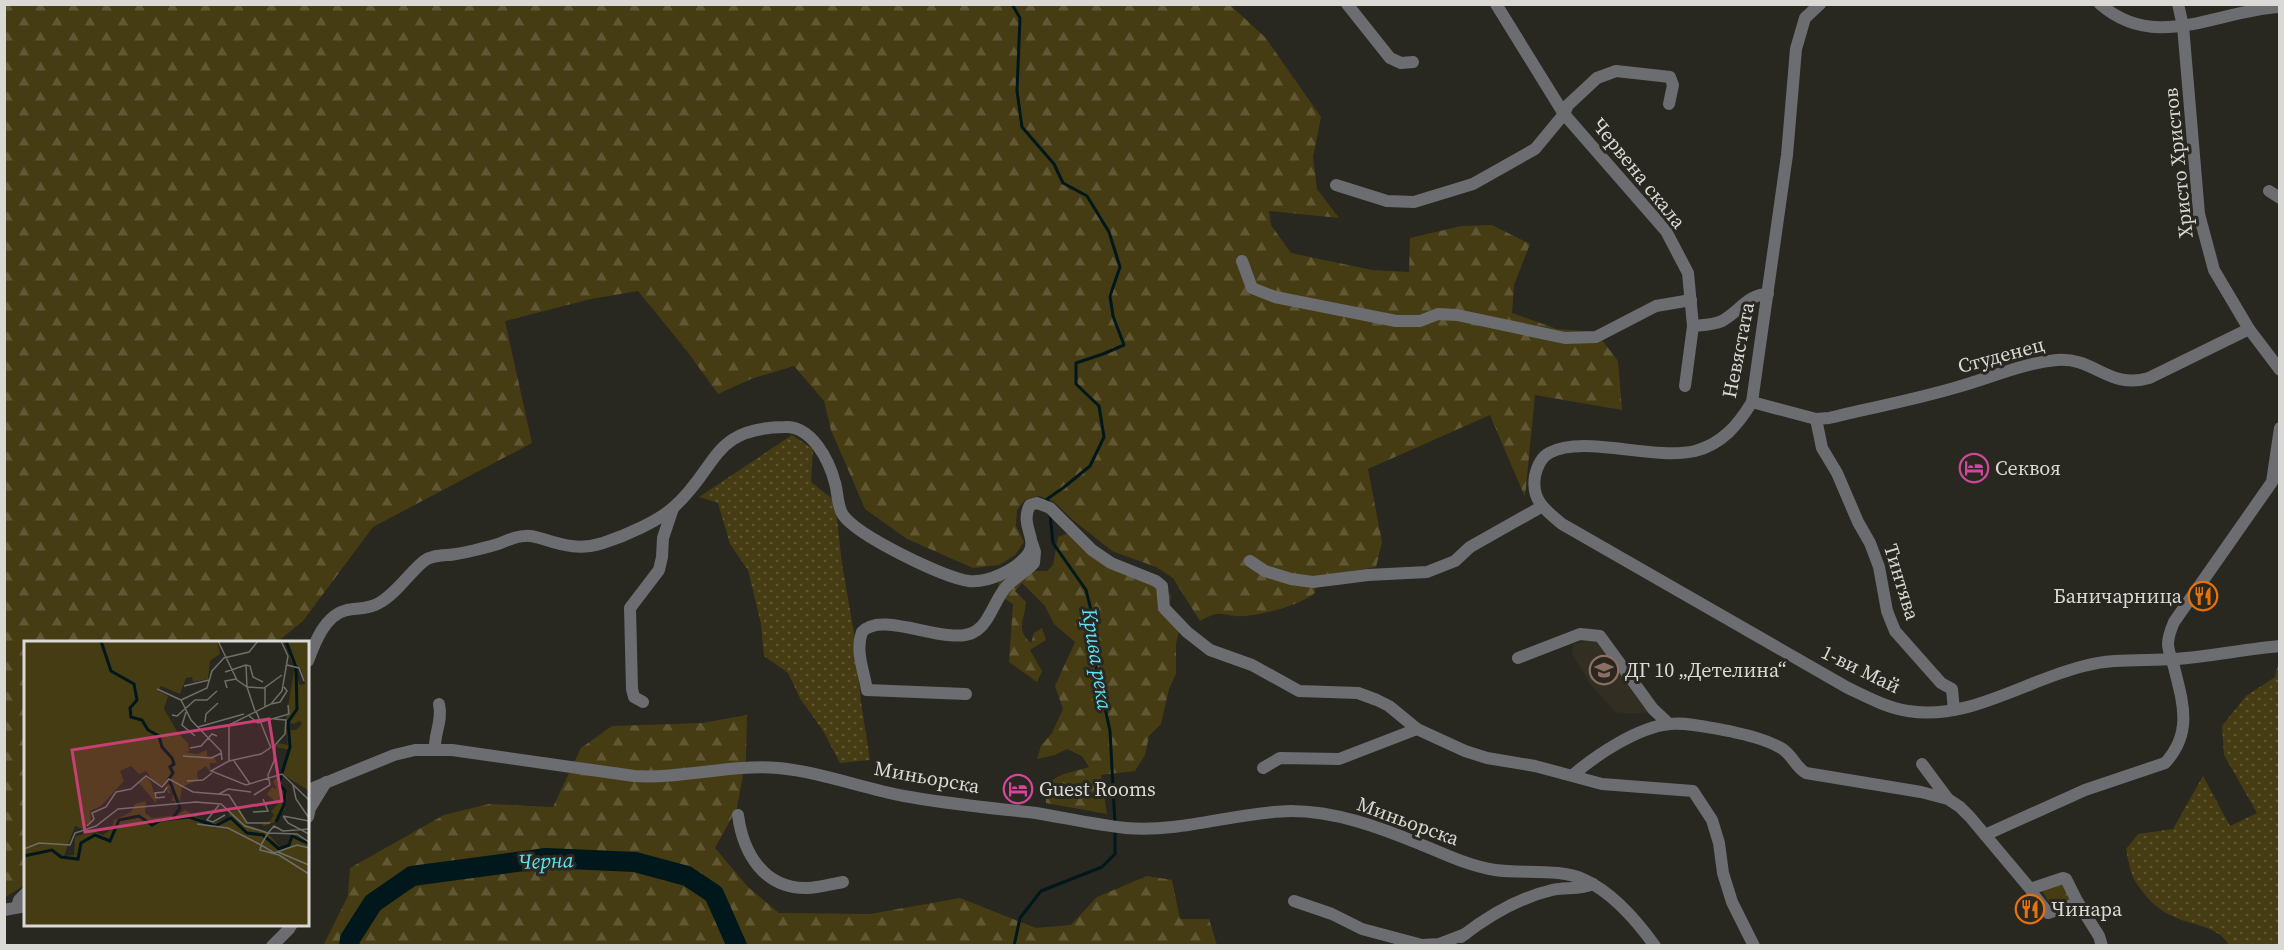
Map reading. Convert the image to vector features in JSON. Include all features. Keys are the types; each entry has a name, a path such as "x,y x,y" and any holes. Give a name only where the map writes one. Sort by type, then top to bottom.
{"street":[{"path":"1347,4 1390,58 1401,63 1413,62"},
{"name":"Червена скала","path":"1496,4 1564,114 1666,231 1688,273 1693,326 1685,386"},
{"name":"Невястата","path":"1541,507 1535,497 1534,479 1539,463 1547,453 1565,448 1593,447 1668,454 1695,451 1717,442 1736,427 1752,402 1787,155 1796,49 1804,18 1820,4"},
{"path":"2100,4 2123,21 2157,29 2280,7"},
{"name":"Христо Христов","path":"2178,4 2183,26 2199,214 2214,270 2249,329 2280,369"},
{"path":"1336,185 1387,201 1414,202 1473,184 1536,149 1564,114 1568,105 1597,78 1616,71 1670,77 1673,85 1669,104"},
{"path":"1242,261 1252,288 1275,297 1396,321 1420,321 1438,314 1457,315 1564,338 1596,337 1656,306 1691,300"},
{"path":"1693,326 1712,325 1723,320 1751,298 1760,294 1768,294"},
{"name":"Студенец","path":"1752,402 1816,419 1829,418 1955,388 1996,374 2055,360 2071,360 2086,364 2123,382 2135,382 2149,378 2249,329"},
{"name":"Тинтява","path":"1816,419 1822,448 1870,543 1879,567 1887,611 1894,631 1941,683 1952,689 1954,710"},
{"path":"309,658 323,628 338,612 377,605 426,559 483,548 524,536 567,547 585,548 627,533 674,507 693,486 719,449 734,437 747,432 784,427 796,428 814,443 827,461 844,516 870,537 911,559 969,581 985,579 1000,575 1013,567 1027,555 1031,542"},
{"path":"1985,835 2085,790 2165,763 2179,745 2184,719 2183,706 2168,647 2174,622 2272,482 2280,428"},
{"path":"966,694 867,690 862,674 860,648 862,632 871,626 892,625 958,636 974,633 1011,582 1034,563 1035,552 1025,518 1030,505 1042,504 1050,508 1092,550 1111,563 1149,577 1162,586 1164,608 1187,632 1210,650 1252,666 1299,691 1358,693 1389,706 1417,729 1465,751 1573,775 1602,784 1693,791 1712,820 1719,843 1722,873 1732,902 1754,945"},
{"path":"643,702 634,697 632,689 630,608 659,570 663,538 674,507"},
{"path":"1250,561 1265,571 1291,579 1312,582 1368,575 1427,572 1455,561 1470,547 1541,507"},
{"name":"1-ви Май","path":"1541,507 1562,524 1857,693 1884,705 1908,711 1954,710 2084,665 2121,661 2172,660 2280,646"},
{"path":"1518,658 1580,634 1600,636 1653,709 1670,724"},
{"path":"435,749 434,739 440,725 440,704"},
{"path":"1573,775 1607,749 1637,734 1670,724 1718,729 1765,740 1792,757 1799,769 1806,773 1921,792 1948,799 1960,807 1985,835 2032,891 2048,914 2075,904 2077,901"},
{"path":"1263,768 1280,758 1339,759 1417,729"},
{"name":"Миньорска","path":"309,790 394,755 415,750 435,749 634,776 657,777 761,767 780,768 803,771 903,796 1126,828 1164,828 1266,813 1315,812 1336,815 1410,840 1458,860 1492,869 1582,878 1609,895 1655,945"},
{"path":"1922,764 1948,799"},
{"path":"309,812 326,782"},
{"path":"738,815 742,837 756,864 768,878 792,887 808,888 843,882"},
{"path":"2032,891 2033,888 2066,879 2102,945"},
{"path":"1453,945 1499,911 1539,893 1557,889 1582,888 1593,884"},
{"path":"16,908 24,895"},
{"path":"1294,901 1332,914 1362,929 1416,944 1432,945 1465,934"},
{"path":"272,945 291,926"}],"shaded area":[{"name":"ДГ 10 „Детелина“","path":"1601,638 1657,711 1632,714 1615,712 1591,685 1572,654 1573,644"}],"green space":[{"path":"5,5 1230,5 1265,37 1321,117 1313,157 1317,189 1339,218 1269,211 1271,225 1291,253 1372,270 1409,272 1410,238 1461,226 1492,225 1530,244 1514,285 1512,313 1557,329 1596,332 1618,361 1622,410 1535,395 1525,497 1490,415 1368,469 1382,542 1376,567 1315,577 1315,593 1282,609 1245,616 1219,614 1200,621 1173,578 1156,567 1112,551 1053,501 1039,496 1025,500 1017,510 1016,526 1024,542 1015,555 999,565 973,568 907,539 865,509 831,430 824,401 794,366 751,379 718,394 687,351 638,291 591,299 505,321 532,443 373,527 303,621 278,641 24,641 24,886 5,897"},
{"path":"792,435 813,449 811,482 835,501 870,760 840,763 822,729 801,700 788,673 764,656 761,624 748,570 730,544 718,503 699,497"},
{"path":"1071,532 1088,547 1164,586 1171,596 1169,606 1179,631 1176,644 1176,674 1169,689 1161,724 1149,736 1145,755 1135,771 1101,775 1107,814 1046,803 1046,793 1053,780 1058,776 1089,767 1082,756 1067,749 1055,755 1037,759 1041,746 1052,733 1063,709 1055,686 1075,642 1054,624 1045,606 1022,583 1015,591 1026,602 1022,624 1023,634 1031,643 1034,633 1042,628 1046,640 1030,650 1042,671 1037,682 1009,662 1013,604 997,594 1000,578 1047,571 1053,565 1058,537"},
{"path":"2279,659 2279,945 2229,945 2211,930 2172,916 2151,901 2133,877 2126,849 2138,834 2173,829 2203,776 2230,826 2257,813 2224,755 2222,726 2246,696 2275,677"},
{"path":"747,715 746,758 737,808 715,848 749,888 779,913 870,914 960,898 1036,928 1071,925 1097,897 1147,876 1172,880 1180,919 1209,919 1217,945 323,946 348,896 350,868 444,815 489,804 553,807 581,748 612,726 702,723"},
{"path":"2065,882 2073,900 2052,908 2041,889"}],"waterway":[{"name":"Крива река","path":"1012,4 1020,18 1017,91 1022,127 1054,164 1063,183 1087,196 1109,232 1120,267 1110,296 1113,316 1124,345 1076,363 1076,384 1099,406 1104,437 1090,466 1047,499 1049,505"},
{"name":"Крива река","path":"1050,514 1053,543 1086,590 1093,618 1096,640 1094,658 1110,731 1115,824"},
{"path":"2280,742 2280,752"},
{"name":"Крива река","path":"1014,946 1020,918 1041,891 1102,867 1115,854 1115,831"},
{"name":"Черна","path":"349,946 350,939 373,903 412,876 546,858 635,862 687,876 714,894 737,946"}],"place":[{"name":"Секвоя","path":"1974,468"},
{"name":"Баничарница","path":"2203,596"},
{"name":"ДГ 10 „Детелина“","path":"1604,670"},
{"name":"Guest Rooms","path":"1018,789"},
{"name":"Чинара","path":"2030,909"}]}
